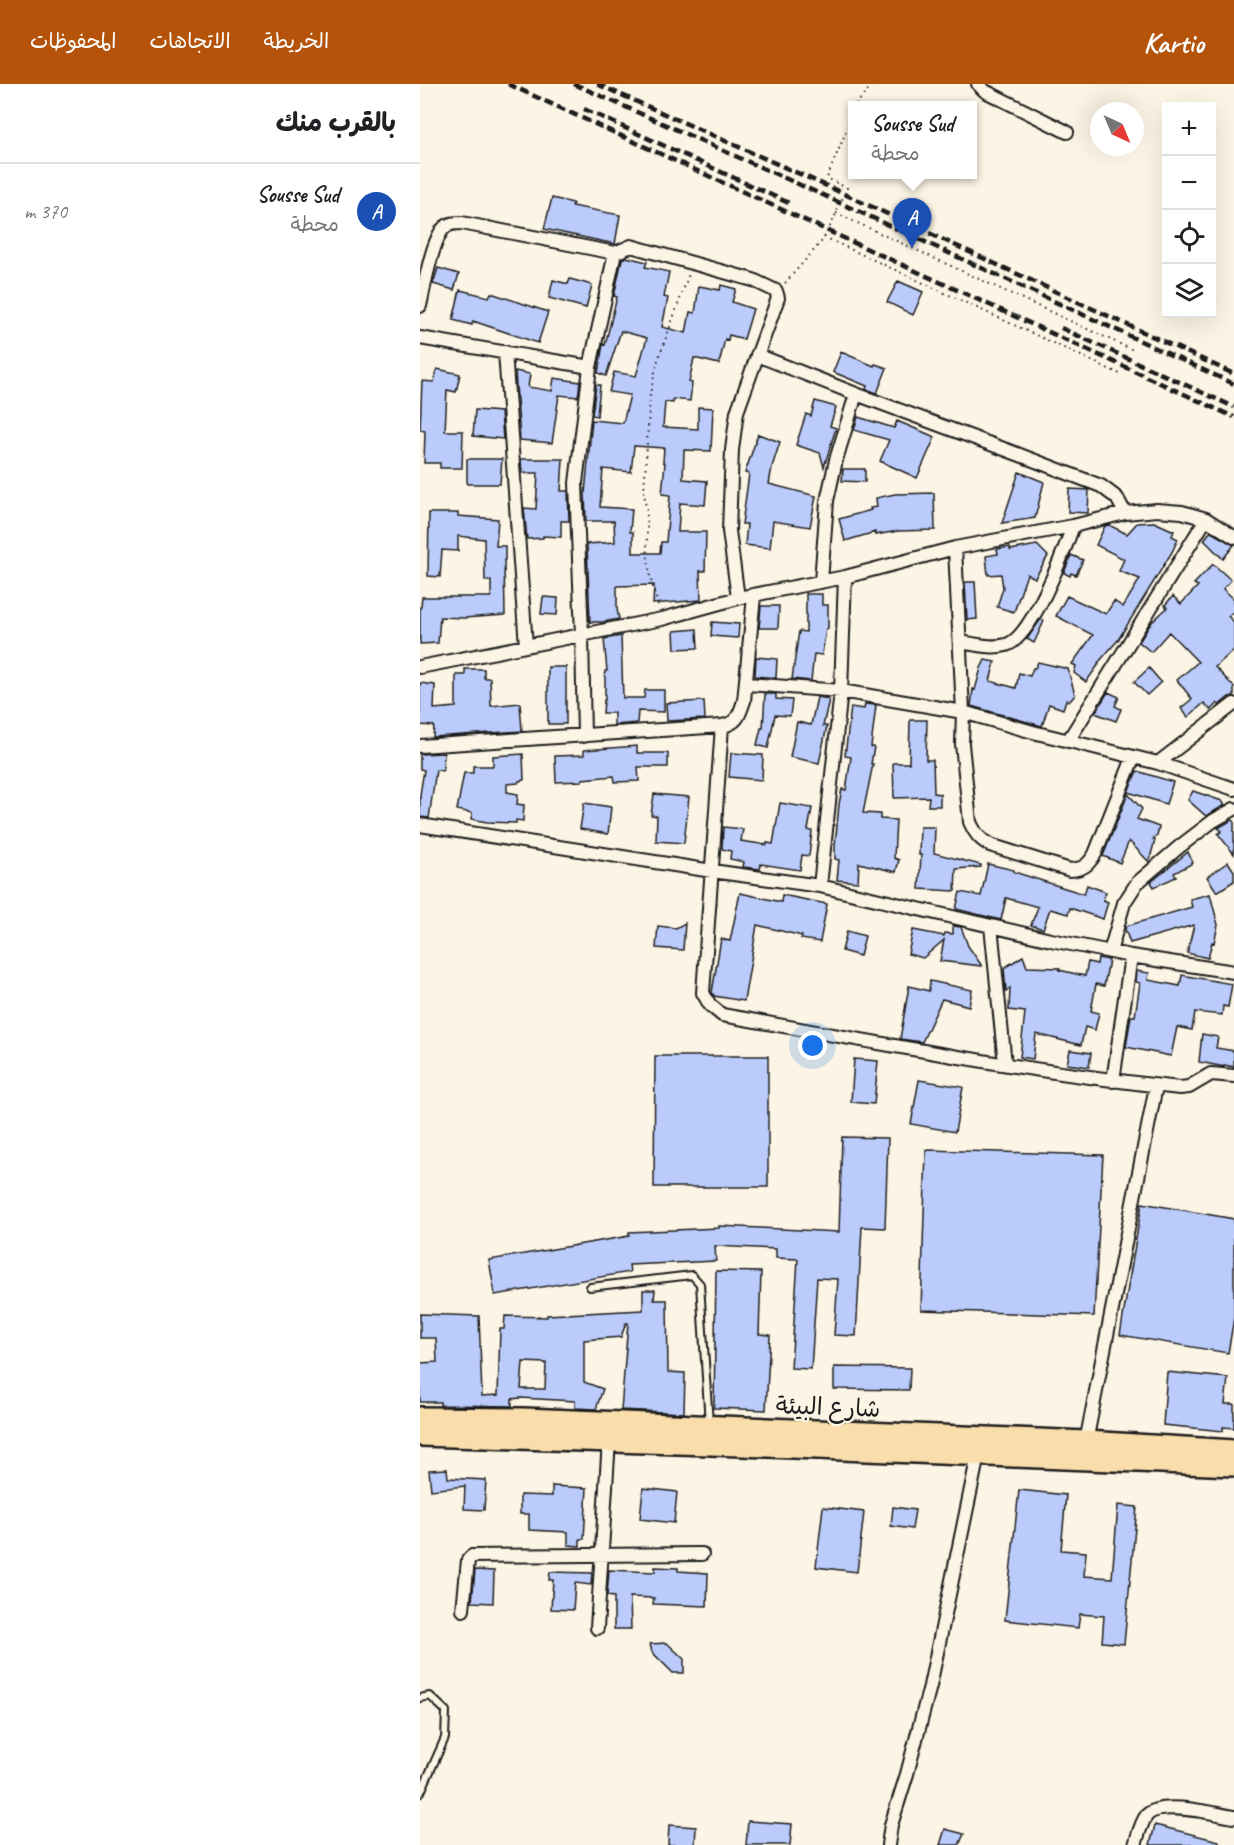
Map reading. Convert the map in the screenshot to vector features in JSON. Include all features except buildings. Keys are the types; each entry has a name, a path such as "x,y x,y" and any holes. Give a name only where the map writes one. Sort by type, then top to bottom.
{"highway":[{"name":"شارع البيئة","path":"420,1418 524,1419 1086,1442 1234,1451"},
{"name":"شارع البيئة","path":"420,1435 609,1440 1234,1465"}],"street":[{"path":"978,84 985,91 1067,132"},
{"path":"420,306 436,241 442,231 452,224 462,223 615,253 631,246 753,280 776,291 778,298 737,412 732,450 729,531 738,598"},
{"path":"584,736 576,483 590,367 615,253"},
{"path":"420,338 590,367"},
{"path":"505,352 526,646"},
{"path":"757,355 1101,486 1113,494 1125,513"},
{"path":"821,582 827,501 856,394"},
{"path":"420,667 662,620 738,598 845,577 955,548 1073,526 1125,513 1156,510 1182,512 1206,519 1234,537"},
{"path":"1068,741 1206,519"},
{"path":"960,642 997,647 1009,645 1017,639 1027,627 1057,568 1073,526"},
{"path":"955,548 963,757 970,822 981,840 1070,870 1081,870 1095,854 1133,758"},
{"path":"820,886 841,691 845,577"},
{"path":"420,746 732,724 739,716 747,684 754,596"},
{"path":"747,684 841,691 963,712 1158,763 1234,789"},
{"path":"1158,763 1234,704"},
{"path":"722,726 703,993 716,1011 722,1015 1113,1081 1180,1088 1189,1087 1211,1074 1234,1076"},
{"path":"1110,952 1124,903 1137,883 1179,847 1234,808"},
{"path":"420,825 820,886 1110,952 1234,972"},
{"path":"990,926 1005,1064"},
{"path":"1113,1081 1131,956"},
{"path":"1086,1442 1156,1086"},
{"path":"597,1628 609,1440"},
{"path":"888,1845 891,1825 930,1686 978,1455"},
{"path":"463,1610 468,1560 472,1556 702,1554"},
{"path":"1135,1845 1148,1814 1158,1809 1171,1808 1234,1817"}],"lane":[{"path":"591,1287 692,1275 697,1279 700,1284 710,1427"},
{"path":"420,1698 430,1696 446,1711 445,1738 420,1794"}],"path":[{"path":"859,101 873,84"},
{"path":"776,291 824,237 847,188 827,178 848,127"},
{"path":"836,213 1133,350"},
{"path":"824,237 1122,375"},
{"path":"662,620 650,577 644,492 650,394 657,363 693,263"}],"railway":[{"path":"508,84 1234,417"},
{"path":"574,84 825,196 1234,384"},
{"path":"597,84 829,187 1234,374"},
{"path":"584,109 791,204"},
{"path":"1061,328 1234,407"}],"place":[{"name":"Sousse Sud","path":"912,248"}]}
